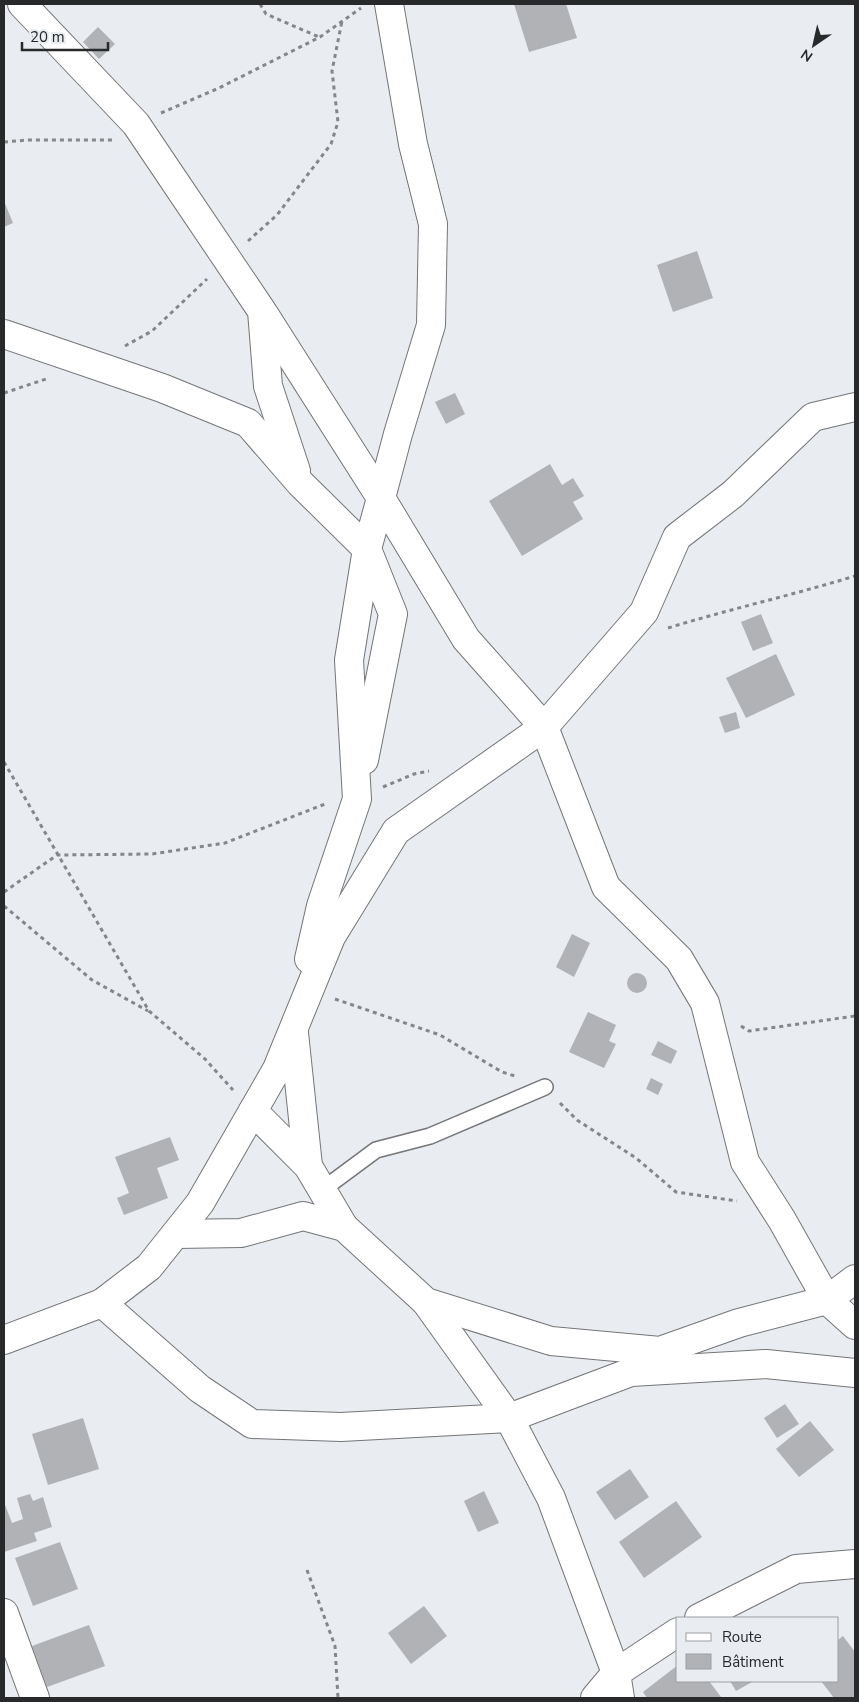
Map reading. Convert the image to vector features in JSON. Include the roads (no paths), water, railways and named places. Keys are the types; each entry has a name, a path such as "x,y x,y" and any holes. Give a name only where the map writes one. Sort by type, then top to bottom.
{"street":[{"path":"22,4 136,124 262,311 381,498 466,639 544,727 606,887 678,959 705,1003 745,1162 782,1220 828,1300 855,1325"},
{"path":"357,799 349,660 367,549 430,325 433,224 413,144 389,4"},
{"path":"262,311 268,386 300,483"},
{"path":"4,334 162,388 248,423 300,483 367,549 393,614 357,799 321,906 293,1029 308,1166"},
{"path":"4,346 34,344"},
{"path":"4,1340 102,1303 149,1267 200,1203 277,1069 332,937 396,832 544,727 644,612 677,537 733,494 813,417 855,407"},
{"path":"252,1111 308,1166 344,1227 426,1302 509,1418 551,1498 618,1686"},
{"path":"176,1234 241,1234 303,1216 344,1227"},
{"path":"426,1302 551,1342 660,1351 739,1323 828,1300 855,1280"},
{"path":"102,1303 200,1390 252,1424 341,1427 509,1418 631,1372 766,1364 855,1373"},
{"path":"819,1370 855,1393"},
{"path":"701,1617 796,1568 855,1564"},
{"path":"4,1613 35,1698"},
{"path":"595,1698 618,1686 676,1634"}],"lane":[{"path":"322,1190 376,1150 430,1136 545,1087"}]}
